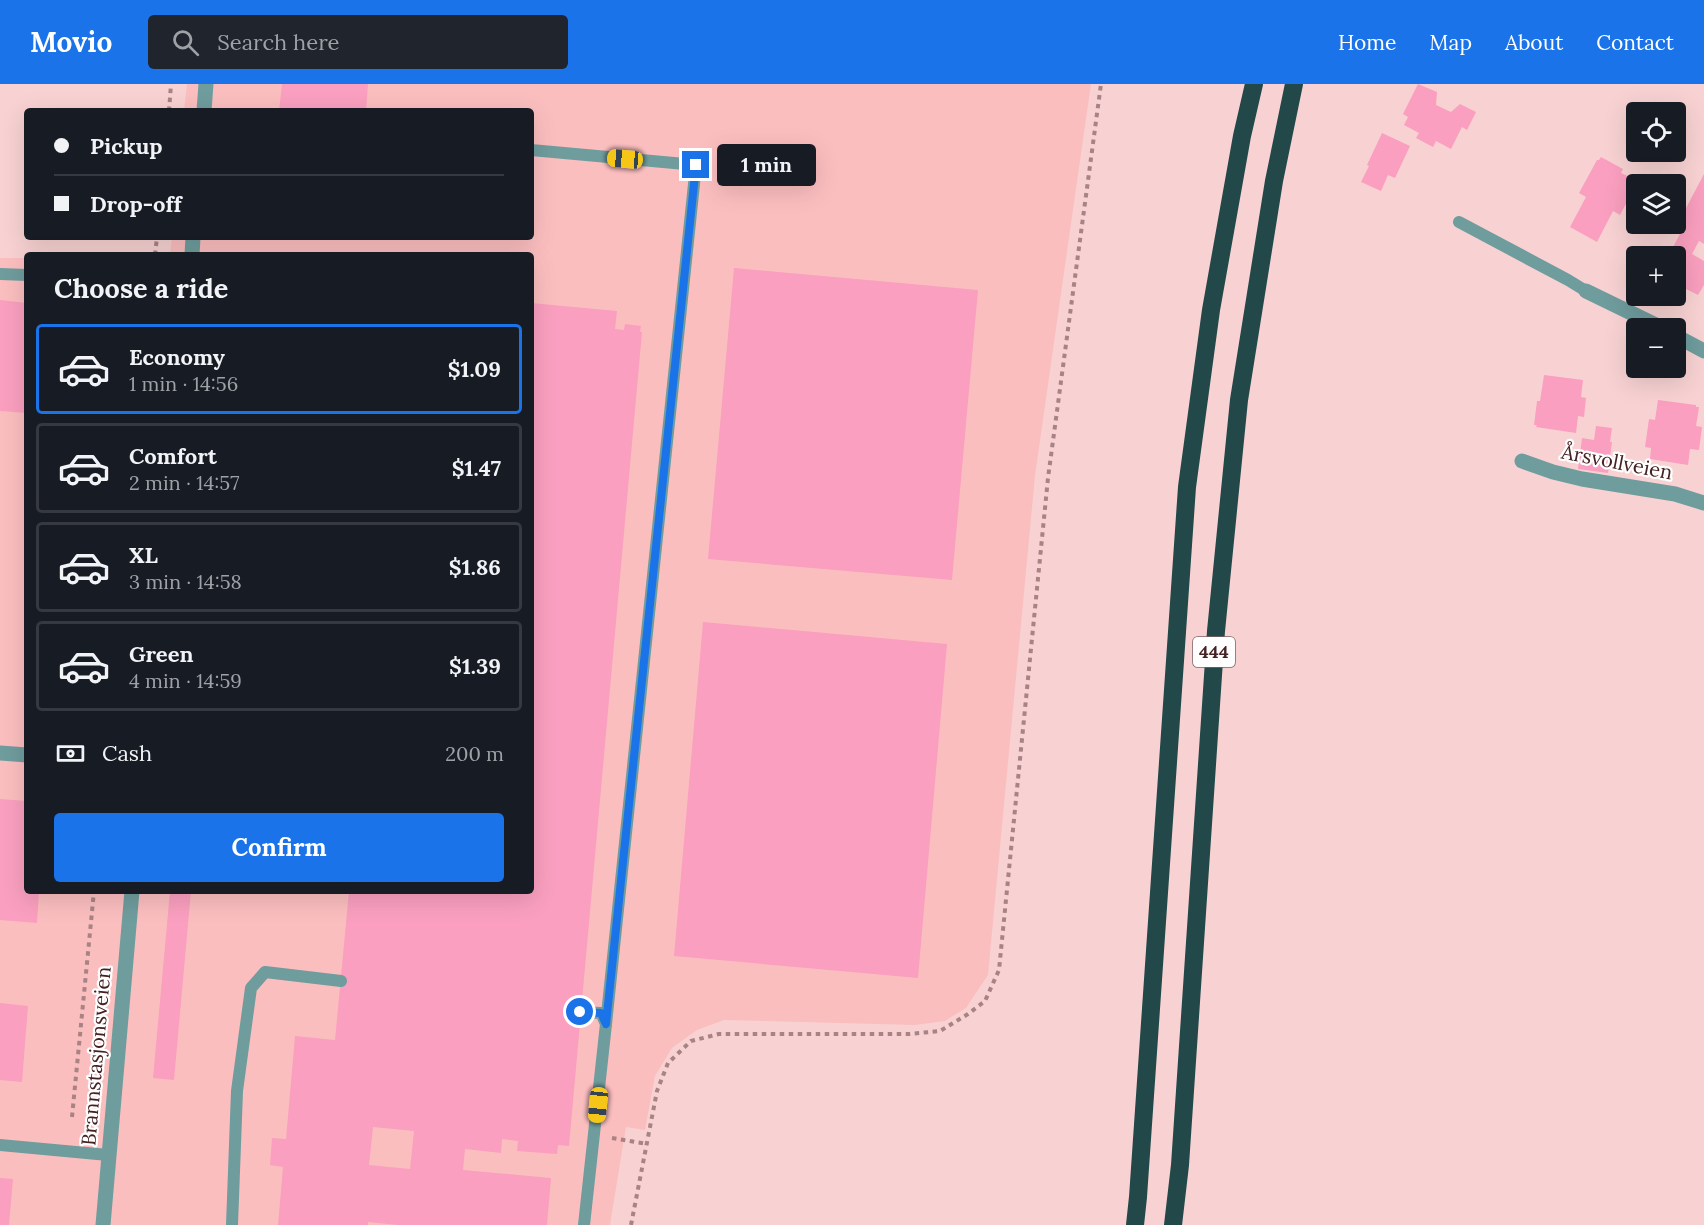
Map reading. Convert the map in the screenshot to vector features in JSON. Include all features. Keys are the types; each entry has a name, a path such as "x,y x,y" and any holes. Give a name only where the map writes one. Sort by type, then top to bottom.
{"highway":[{"name":"444","path":"1135,1225 1187,487 1211,310 1242,136 1254,84"},
{"name":"444","path":"1173,1225 1180,1165 1216,631 1239,400 1274,181 1294,84"}],"street":[{"path":"204,108 206,84"},
{"path":"1586,291 1641,318"},
{"path":"1686,341 1704,351"},
{"name":"Årsvollveien","path":"1522,461 1582,479 1675,494 1704,503"},
{"path":"0,753 24,755"},
{"name":"Brannstasjonsveien","path":"103,1225 132,894"}],"lane":[{"path":"534,150 696,165 584,1225"},
{"path":"1459,222 1586,291"},
{"path":"0,274 24,275"},
{"path":"232,1225 237,1091 251,988 265,972 341,981"},
{"path":"580,1012 601,1013 606,1024"},
{"path":"0,1145 108,1155"}],"path":[{"path":"169,108 171,84"},
{"path":"631,1225 657,1091 668,1063 691,1041 719,1034 909,1034 940,1031 985,1001 999,970 1048,478 1101,84"},
{"path":"72,1117 94,894"},
{"path":"594,1135 647,1144"}],"shaded area":[{"path":"187,84 1091,84 1035,476 988,975 966,1008 945,1021 915,1025 724,1020 697,1030 672,1048 655,1076 645,1130 626,1127 610,1225 0,1225 0,258 24,258 24,894 534,894 534,252 170,252 172,240 534,240 534,108 184,108"}],"building":[{"path":"282,84 368,84 366,108 279,108"},
{"path":"1418,84 1437,92 1436,105 1451,112 1460,104 1476,112 1467,130 1462,127 1451,149 1436,141 1433,147 1416,138 1419,133 1404,125 1408,117 1403,114"},
{"path":"1382,133 1410,146 1395,178 1388,175 1381,191 1361,182"},
{"path":"1601,157 1623,169 1621,173 1626,175 1626,204 1620,215 1613,211 1597,242 1570,227 1586,197 1579,193"},
{"path":"1704,174 1704,244 1699,241 1692,254 1704,261 1704,285 1698,295 1686,289 1686,246 1674,246 1680,234 1686,234 1686,208"},
{"path":"734,268 978,290 952,580 708,559"},
{"path":"0,300 24,303 24,413 0,411"},
{"path":"534,303 617,311 615,329 624,330 625,324 641,326 640,332 642,332 569,1146 558,1145 557,1154 517,1151 518,1141 502,1139 501,1153 465,1149 463,1170 551,1178 547,1225 398,1225 368,1222 368,1225 278,1225 283,1167 270,1165 272,1138 286,1139 295,1036 335,1040 349,894 534,894","holes":["373,1127 414,1131 410,1169 369,1165"]},
{"path":"1544,375 1583,380 1581,397 1586,398 1584,417 1578,416 1576,433 1534,425"},
{"path":"1658,400 1699,407 1696,426 1702,427 1699,450 1690,449 1688,465 1650,459 1651,448 1645,447 1649,419 1655,420"},
{"path":"1596,426 1612,428 1608,473 1578,469 1582,438 1594,440"},
{"path":"703,622 947,644 918,978 674,956"},
{"path":"0,799 24,801 24,894 39,894 37,923 0,920"},
{"path":"170,894 191,894 174,1080 153,1078"},
{"path":"0,1003 28,1006 22,1082 0,1080"},
{"path":"0,1178 13,1179 9,1225 0,1225"}],"route":[{"path":"580,1012 601,1013 606,1024 696,165"}]}
